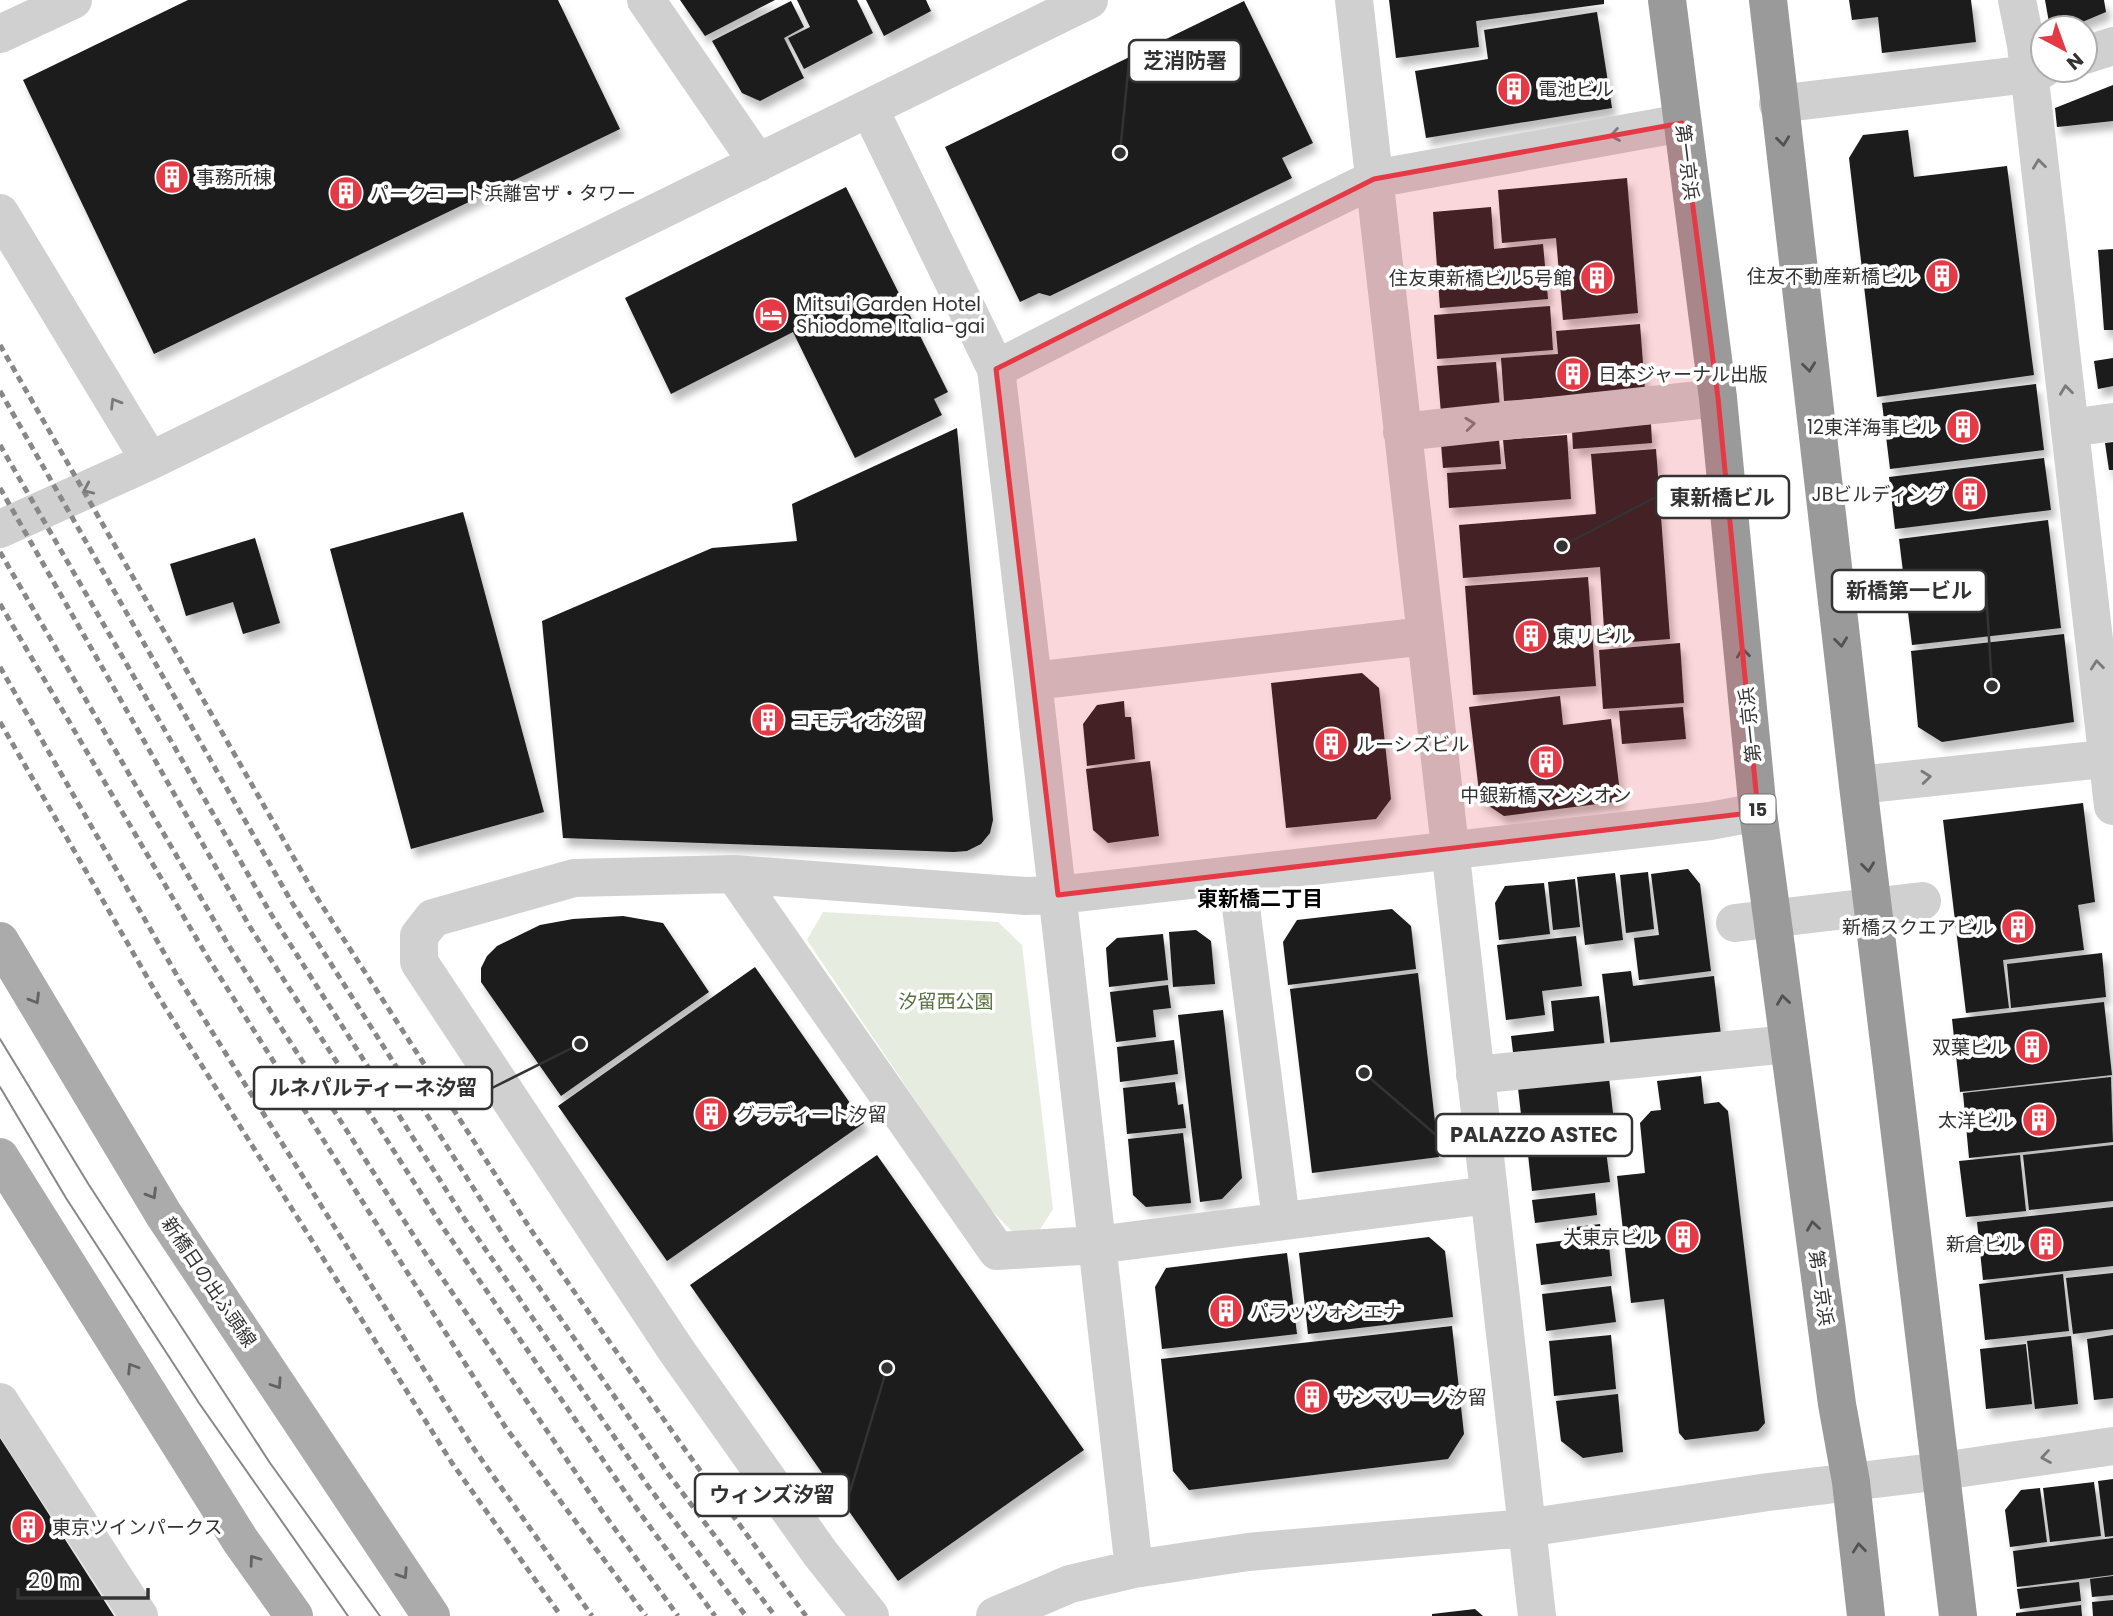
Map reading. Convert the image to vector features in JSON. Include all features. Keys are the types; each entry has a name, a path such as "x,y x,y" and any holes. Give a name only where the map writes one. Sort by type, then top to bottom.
{"highway":[{"name":"第一京浜","path":"1667,0 1718,398 1758,812 1837,1404 1852,1482 1866,1616"},
{"path":"1768,0 1858,785 1958,1616"}],"main road":[{"name":"新橋日の出ふ頭線","path":"0,941 164,1215 431,1616"},
{"path":"0,1157 240,1540 294,1616"}],"street":[{"path":"0,34 74,0"},
{"path":"646,0 758,163"},
{"path":"0,529 150,461 1089,0"},
{"path":"1353,0 1537,1616"},
{"path":"2017,0 2029,45"},
{"path":"1778,104 2029,73"},
{"path":"2037,84 2070,428 2110,758 2113,806"},
{"path":"869,108 996,369 1134,1569"},
{"path":"996,369 1374,179 1682,122"},
{"path":"0,213 150,461"},
{"path":"1402,432 1718,398"},
{"path":"2070,428 2113,422"},
{"path":"1033,681 1425,636"},
{"path":"1858,785 2110,758"},
{"path":"868,1613 820,1553 676,1350 418,962 419,936 433,918 574,878 734,874 1025,896 1058,895 1710,821 1758,812"},
{"path":"734,874 997,1251 1096,1245 1489,1195"},
{"path":"1237,876 1281,1220"},
{"path":"1735,923 1922,901"},
{"path":"1475,1075 1789,1044"},
{"path":"0,1402 139,1616"},
{"path":"995,1616 1070,1584 1134,1569 1248,1552 1526,1528 1768,1492 1942,1471 2113,1446"}],"highlighted area":[{"path":"1682,123 1718,398 1758,812 1058,895 996,369 1374,179"}],"green space":[{"name":"汐留西公園","path":"823,912 998,922 1022,945 1053,1209 1039,1231 1014,1233 987,1206 807,940"}],"building":[{"path":"188,0 558,0 620,129 154,354 23,80"},
{"path":"680,0 775,0 705,36"},
{"path":"797,0 857,0 873,33 804,69 788,38 810,27"},
{"path":"866,0 926,0 931,11 884,36"},
{"path":"1389,0 1604,0 1604,4 1476,21 1479,47 1396,58"},
{"path":"1849,0 1971,0 1976,42 1882,53 1878,17 1852,20"},
{"path":"2045,0 2104,0 2106,12 2099,15 2048,14"},
{"path":"791,1 804,27 784,38 804,78 760,101 742,93 712,41"},
{"path":"1244,1 1313,143 1282,158 1292,178 1050,296 1039,293 1020,302 945,147"},
{"name":"電池ビル","path":"1597,12 1612,108 1426,138 1415,71 1488,59 1484,30"},
{"path":"2113,85 2113,121 2057,127 2055,108"},
{"name":"住友不動産新橋ビル","path":"1908,130 1914,177 2007,166 2034,375 1877,397 1849,158 1863,135"},
{"name":"住友東新橋ビル5号館","path":"1627,178 1638,313 1563,320 1556,238 1502,243 1498,190"},
{"name":"Mitsui Garden Hotel Shiodome Italia-gai","path":"846,187 948,392 934,399 942,415 855,458 793,332 671,394 625,298"},
{"path":"1491,207 1494,249 1543,244 1548,299 1440,308 1433,212"},
{"path":"2113,249 2113,330 2104,330 2098,250"},
{"path":"1550,306 1553,350 1437,359 1434,315"},
{"name":"日本ジャーナル出版","path":"1640,324 1645,390 1504,401 1501,358 1558,354 1556,331"},
{"path":"2113,358 2113,386 2098,389 2094,361"},
{"path":"1496,362 1500,409 1441,413 1437,366"},
{"name":"12東洋海事ビル","path":"2036,384 2044,450 1890,469 1882,403"},
{"path":"1651,424 1652,443 1573,449 1572,430"},
{"name":"コモディオ汐留","path":"957,428 993,820 990,833 981,844 967,851 954,852 563,838 542,621 712,548 797,541 792,504"},
{"path":"1567,435 1571,499 1449,508 1447,473 1506,469 1503,440"},
{"path":"1499,439 1501,464 1443,468 1441,444"},
{"path":"2113,442 2113,470 2109,470 2105,443"},
{"path":"1656,449 1670,639 1605,644 1600,567 1463,578 1459,525 1596,514 1591,454"},
{"name":"JBビルディング","path":"2044,458 2051,510 1895,529 1889,477"},
{"path":"463,512 544,812 411,849 330,549"},
{"path":"2048,520 2061,628 1912,645 1899,539"},
{"path":"255,538 280,623 243,634 233,602 186,616 170,564"},
{"name":"東リビル","path":"1588,577 1596,686 1473,695 1465,586"},
{"path":"2064,634 2074,722 1942,742 1918,727 1911,651"},
{"path":"1680,643 1684,703 1603,709 1599,650"},
{"name":"ルーシズビル","path":"1362,673 1379,688 1391,799 1376,819 1286,828 1271,683"},
{"name":"中銀新橋マンシオン","path":"1560,696 1563,725 1611,719 1621,801 1504,816 1480,800 1469,707"},
{"path":"1124,701 1125,717 1131,717 1135,759 1087,766 1083,724 1097,705"},
{"path":"1683,707 1686,739 1622,744 1619,711"},
{"path":"1150,761 1159,836 1108,843 1093,830 1086,769"},
{"name":"新橋スクエアビル","path":"2083,803 2095,902 2078,905 2084,950 2003,960 2009,1008 1966,1013 1943,820"},
{"path":"1688,869 1700,884 1711,971 1639,980 1634,938 1659,935 1651,874"},
{"path":"1648,872 1654,929 1626,933 1620,875"},
{"path":"1615,873 1623,940 1585,945 1577,877"},
{"path":"1575,879 1580,927 1553,930 1548,882"},
{"path":"1544,883 1550,934 1499,940 1495,903 1505,886"},
{"path":"1392,909 1411,926 1416,969 1288,985 1283,942 1297,920"},
{"path":"623,916 663,923 709,992 561,1096 481,982 481,968 487,956 497,946 540,925 573,919"},
{"path":"1196,930 1211,941 1215,984 1173,987 1169,932"},
{"path":"1163,934 1168,980 1109,987 1106,948 1117,938"},
{"path":"1576,936 1582,986 1542,991 1545,1015 1506,1020 1497,945"},
{"path":"2102,953 2106,997 2011,1008 2007,964"},
{"name":"グラディート汐留","path":"755,967 864,1123 667,1261 558,1106"},
{"path":"1631,971 1633,986 1714,976 1721,1035 1611,1049 1602,974"},
{"path":"1418,973 1439,1157 1312,1173 1290,989"},
{"path":"1168,985 1171,1008 1153,1010 1156,1037 1116,1042 1110,992"},
{"path":"1599,996 1605,1049 1514,1060 1511,1036 1554,1031 1551,1001"},
{"name":"双葉ビル","path":"2104,1002 2112,1075 1960,1092 1952,1019"},
{"path":"1223,1010 1242,1178 1222,1199 1200,1202 1178,1015"},
{"path":"1174,1040 1178,1074 1120,1082 1117,1047"},
{"name":"大東京ビル","path":"1701,1076 1704,1104 1719,1102 1728,1111 1765,1423 1758,1431 1685,1440 1679,1433 1664,1299 1631,1303 1617,1176 1645,1173 1640,1123 1651,1111 1661,1110 1657,1081"},
{"name":"太洋ビル","path":"2111,1077 2113,1142 1969,1158 1963,1093"},
{"path":"1609,1078 1613,1113 1522,1123 1518,1088"},
{"path":"1175,1082 1178,1105 1183,1104 1186,1128 1127,1134 1123,1088"},
{"path":"1602,1119 1610,1182 1532,1191 1525,1127"},
{"path":"1183,1133 1191,1203 1146,1207 1133,1195 1128,1139"},
{"path":"2113,1145 2113,1201 2029,1210 2023,1155"},
{"path":"877,1155 1084,1450 898,1581 690,1285"},
{"path":"2020,1155 2026,1211 1966,1217 1959,1161"},
{"path":"1595,1193 1597,1215 1535,1223 1532,1200"},
{"name":"新倉ビル","path":"2113,1207 2113,1266 1983,1280 1977,1222"},
{"path":"1600,1224 1602,1237 1608,1236 1612,1276 1541,1285 1536,1244 1568,1240 1567,1228"},
{"path":"1429,1237 1445,1251 1453,1317 1308,1334 1299,1253"},
{"name":"パラッツォシエナ","path":"1287,1253 1297,1334 1162,1349 1155,1287 1166,1268"},
{"path":"2113,1273 2113,1329 2073,1334 2066,1278"},
{"path":"2063,1274 2069,1331 1985,1340 1979,1284"},
{"path":"1611,1286 1616,1322 1546,1331 1542,1294"},
{"name":"サンマリーノ汐留","path":"1452,1326 1464,1434 1448,1459 1189,1490 1173,1471 1161,1359"},
{"path":"1611,1335 1616,1389 1554,1396 1549,1341"},
{"path":"2113,1335 2113,1398 2094,1400 2087,1339"},
{"path":"2071,1336 2078,1404 2035,1409 2027,1341"},
{"path":"2026,1344 2032,1404 1986,1409 1980,1349"},
{"path":"1618,1394 1623,1452 1583,1458 1561,1441 1556,1401"},
{"name":"東京ツインパークス","path":"0,1438 114,1616 0,1616"},
{"path":"2113,1479 2113,1536 2105,1537 2098,1481"},
{"path":"2094,1482 2101,1536 2050,1542 2043,1488"},
{"path":"2040,1488 2047,1542 2010,1547 2005,1510 2021,1490"},
{"path":"2113,1538 2113,1575 2017,1587 2013,1551"},
{"path":"2113,1576 2113,1595 2092,1597 2090,1579"},
{"path":"2079,1582 2081,1601 2020,1609 2017,1589"},
{"path":"2113,1600 2113,1616 2093,1616 2092,1602"},
{"path":"2081,1605 2082,1616 2016,1616 2016,1613"},
{"path":"1475,1609 1483,1616 1432,1616 1432,1614"}],"tram line":[{"path":"0,1039 89,1185 270,1463 380,1616"},
{"path":"0,1087 66,1198 199,1403 348,1616"}],"railway":[{"path":"0,345 314,893 531,1230 806,1616"},
{"path":"0,391 291,901 509,1244 666,1471 775,1616"},
{"path":"0,445 271,914 464,1218 648,1486 746,1616"},
{"path":"0,488 250,927 444,1229 632,1502 715,1616"},
{"path":"0,552 229,946 421,1247 602,1511 678,1616"},
{"path":"0,604 208,958 506,1428 646,1616"},
{"path":"0,667 179,979 472,1446 592,1616"},
{"path":"0,722 158,996 452,1463 561,1616"}],"place":[{"name":"電池ビル","path":"1514,89"},
{"name":"芝消防署","path":"1120,153"},
{"name":"事務所棟","path":"172,177"},
{"name":"パークコート浜離宮ザ・タワー","path":"346,193"},
{"name":"住友不動産新橋ビル","path":"1942,276"},
{"name":"住友東新橋ビル5号館","path":"1597,278"},
{"name":"Mitsui Garden Hotel Shiodome Italia-gai","path":"771,315"},
{"name":"日本ジャーナル出版","path":"1573,374"},
{"name":"12東洋海事ビル","path":"1963,427"},
{"name":"JBビルディング","path":"1970,494"},
{"name":"東新橋ビル","path":"1562,546"},
{"name":"東リビル","path":"1531,636"},
{"name":"新橋第一ビル","path":"1992,686"},
{"name":"コモディオ汐留","path":"768,720"},
{"name":"ルーシズビル","path":"1331,744"},
{"name":"中銀新橋マンシオン","path":"1546,762"},
{"name":"新橋スクエアビル","path":"2018,927"},
{"name":"ルネパルティーネ汐留","path":"580,1044"},
{"name":"双葉ビル","path":"2032,1047"},
{"name":"PALAZZO ASTEC","path":"1364,1073"},
{"name":"グラディート汐留","path":"711,1114"},
{"name":"太洋ビル","path":"2039,1120"},
{"name":"大東京ビル","path":"1683,1237"},
{"name":"新倉ビル","path":"2046,1244"},
{"name":"パラッツォシエナ","path":"1226,1311"},
{"name":"ウィンズ汐留","path":"887,1368"},
{"name":"サンマリーノ汐留","path":"1312,1397"},
{"name":"東京ツインパークス","path":"28,1527"}],"district":[{"name":"東新橋二丁目","path":"1260,898"}]}
